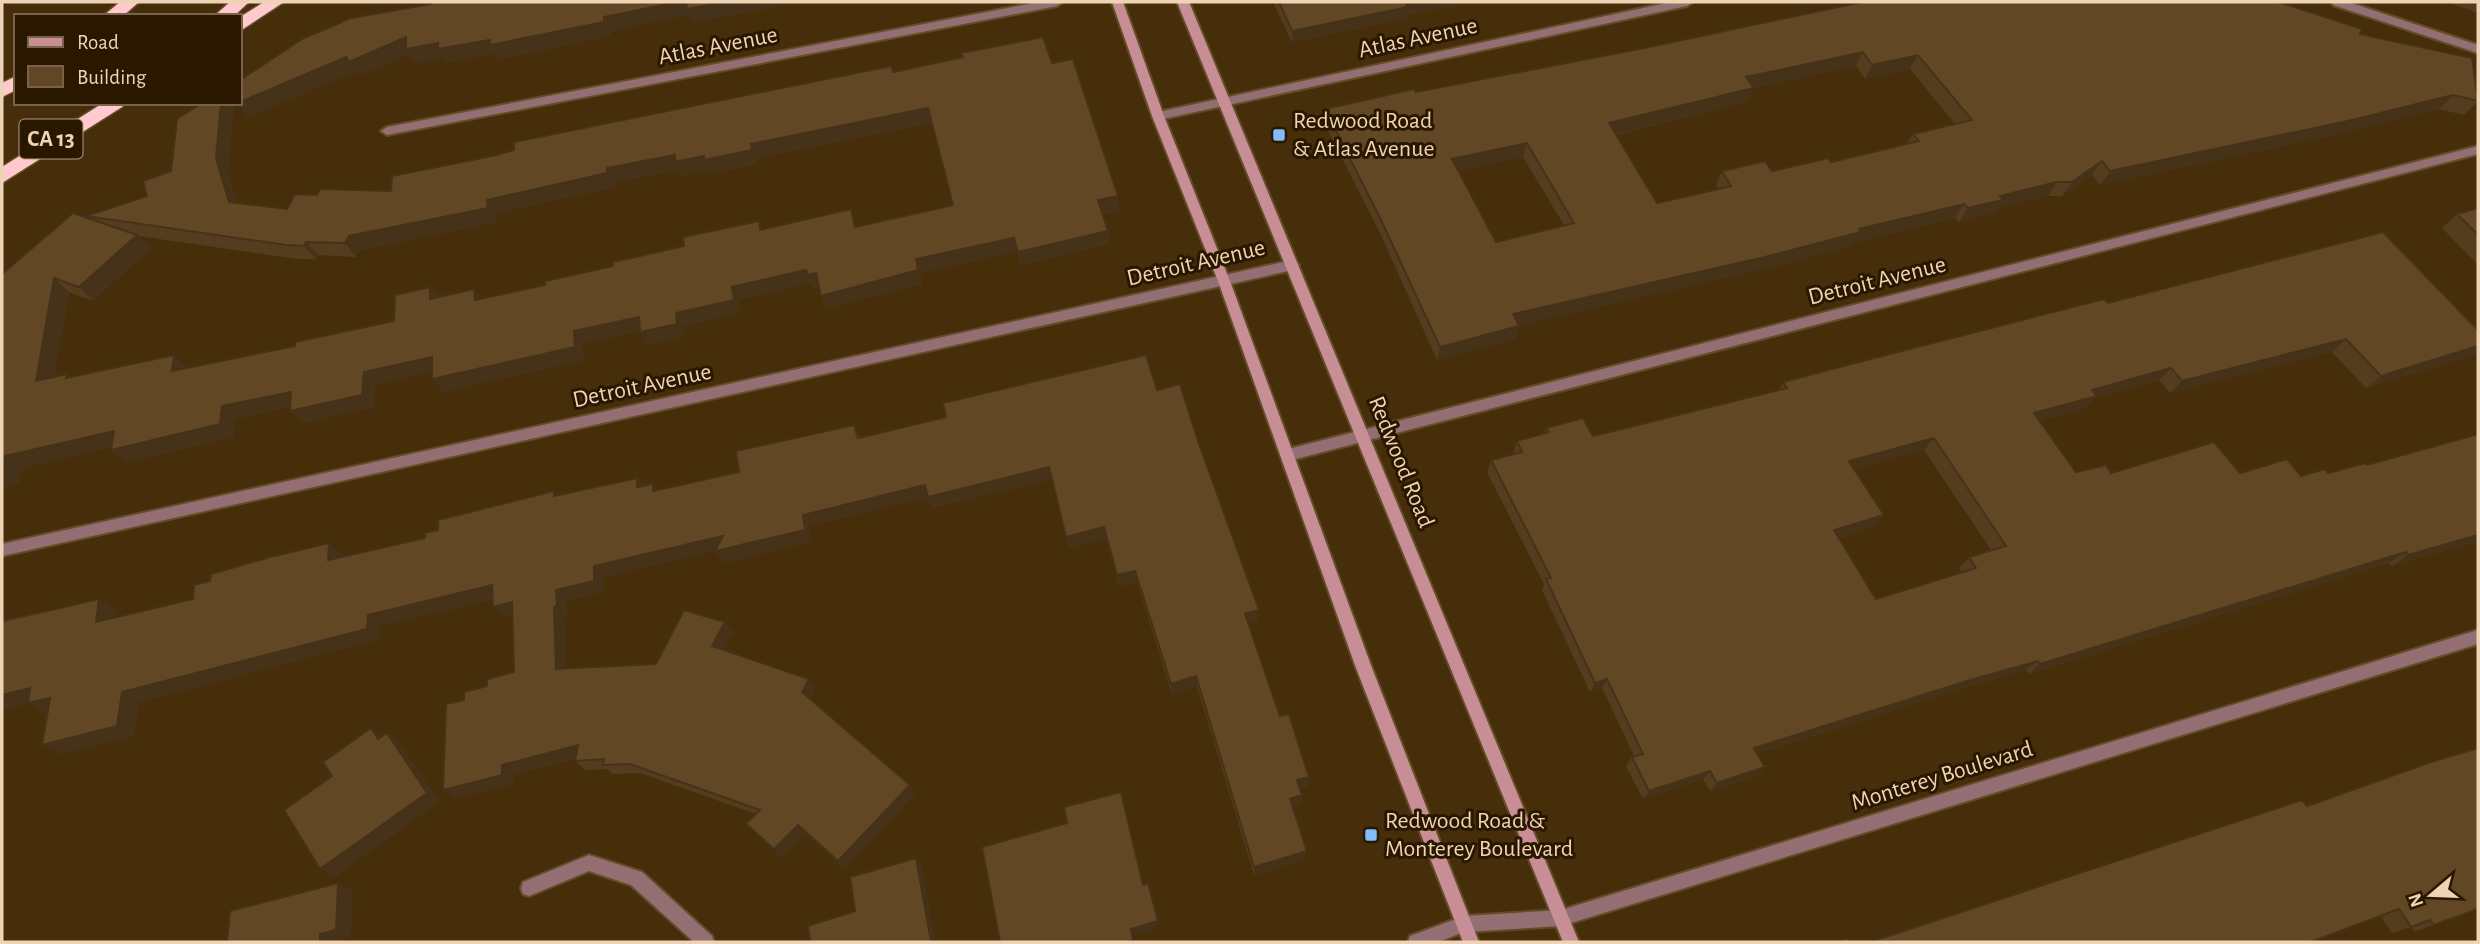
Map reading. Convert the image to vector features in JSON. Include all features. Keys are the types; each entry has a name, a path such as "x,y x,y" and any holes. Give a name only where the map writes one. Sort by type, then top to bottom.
{"highway":[{"path":"114,14 131,2"},
{"path":"225,14 241,2"},
{"path":"242,24 276,2"},
{"name":"CA 13","path":"2,175 97,105"},
{"path":"2,175 113,105"}],"main road":[{"path":"1117,2 1158,116 1224,281 1364,668 1471,942"},
{"name":"Redwood Road","path":"1183,2 1571,942"}],"street":[{"name":"Atlas Avenue","path":"387,131 1057,2"},
{"name":"Atlas Avenue","path":"1158,116 1687,2"},
{"path":"2337,2 2478,49"},
{"name":"Detroit Avenue","path":"1288,455 2478,150"},
{"name":"Detroit Avenue","path":"2,550 1293,265"},
{"name":"Monterey Boulevard","path":"1416,942 1464,924 1562,918 2478,637"},
{"path":"529,888 589,863 636,878 706,942"}],"building":[{"path":"678,2 604,17 604,22 490,45 490,40 438,49 438,43 406,49 406,37 349,62 346,57 242,101 242,79 302,39 351,18 431,4"},
{"path":"686,2 724,2 687,9"},
{"path":"1279,2 1415,2 1406,4 1408,7 1292,31"},
{"path":"1862,2 2279,2 2362,29 2360,34 2472,58 2478,101 2453,95 2348,121 2110,171 2102,161 2072,182 2057,182 2000,196 2003,200 1968,208 1964,204 1859,229 1861,232 1765,257 1513,314 1519,326 1440,347 1382,222 1325,109 1414,89 1416,92","holes":["1863,52 1872,65 1918,55 1972,120 1913,134 1919,141 1831,162 1828,158 1772,171 1765,161 1722,171 1731,186 1657,203 1609,123 1754,88 1746,77","1527,143 1574,223 1496,242 1452,159"]},
{"path":"1043,37 1052,63 1073,59 1118,196 1098,200 1108,231 1018,252 1014,238 916,259 918,270 821,296 816,273 808,275 806,270 732,287 734,300 676,313 677,324 640,332 639,317 574,331 575,347 432,379 432,357 364,372 362,395 290,411 291,392 222,406 220,424 111,450 114,431 5,456 2,471 2,274 73,213 137,235 79,287 54,278 36,381 67,374 66,378 174,355 172,371 295,346 295,342 394,321 395,295 430,287 430,299 474,289 475,300 545,285 545,281 684,246 683,237 759,221 760,230 851,209 855,227 953,205 928,108 751,144 752,150 704,160 704,156 675,162 675,155 607,168 607,173 487,200 488,208 349,236 345,243 306,242 304,246 286,245 86,216 147,196 143,181 171,171 177,119 199,105 221,105 216,158 229,202 287,209 295,194 317,195 320,189 391,191 392,176 514,150 514,142 891,66 893,72 963,57 961,53"},
{"path":"2478,208 2478,235 2457,214"},
{"path":"2383,232 2478,330 2478,346 2381,376 2346,339 2182,381 2171,368 2092,390 2097,396 2034,413 2076,472 2106,465 2111,473 2214,442 2240,473 2287,459 2301,476 2325,469 2328,473 2365,463 2367,465 2478,434 2478,535 2408,555 2406,552 2040,664 2038,661 1967,681 1754,748 1765,767 1717,783 1710,771 1649,791 1632,757 1643,754 1607,679 1595,683 1546,579 1551,578 1491,460 1522,452 1517,441 1549,432 1546,428 1583,418 1593,436 1787,388 1783,382 1828,370 2104,299 2108,303","holes":["1934,438 2006,546 1969,557 1976,568 1876,599 1834,530 1884,515 1849,461"]},
{"path":"1146,355 1157,390 1180,384 1259,610 1245,614 1280,716 1289,714 1309,777 1297,780 1302,795 1290,799 1307,851 1254,867 1196,676 1171,684 1135,571 1117,575 1104,527 1066,537 1049,467 928,497 925,485 803,515 805,530 715,551 723,536 594,566 594,581 556,590 556,669 656,664 684,610 725,622 712,646 809,679 802,692 910,785 838,861 798,825 774,849 746,824 760,810 630,764 603,765 604,759 575,761 578,745 502,765 502,775 443,790 446,704 464,700 464,692 487,686 487,679 514,672 512,602 493,607 492,585 368,615 367,629 122,692 117,726 42,745 50,698 28,703 30,688 2,695 2,621 99,599 96,622 193,599 194,585 210,581 211,574 270,557 329,543 328,560 425,538 425,533 438,530 438,520 554,491 554,496 637,478 637,487 653,484 653,491 739,472 736,451 854,425 858,438 946,417 943,403"},
{"path":"371,728 378,739 387,733 427,793 320,869 284,810 332,776 323,762"},
{"path":"2478,748 2478,909 2434,925 2430,920 2411,927 2399,909 2311,942 1870,942 2302,800 2307,806"},
{"path":"1121,792 1143,885 1148,883 1158,921 1131,929 1133,941 1127,942 1000,942 982,847 1067,823 1064,807"},
{"path":"916,858 931,942 810,942 808,926 855,911 850,877"},
{"path":"338,883 336,930 320,934 320,942 227,942 230,911"},
{"path":"1848,938 1851,942 1834,942"}],"place":[{"name":"Redwood Road & Atlas Avenue","path":"1279,135"},
{"name":"Redwood Road & Monterey Boulevard","path":"1371,835"}]}
